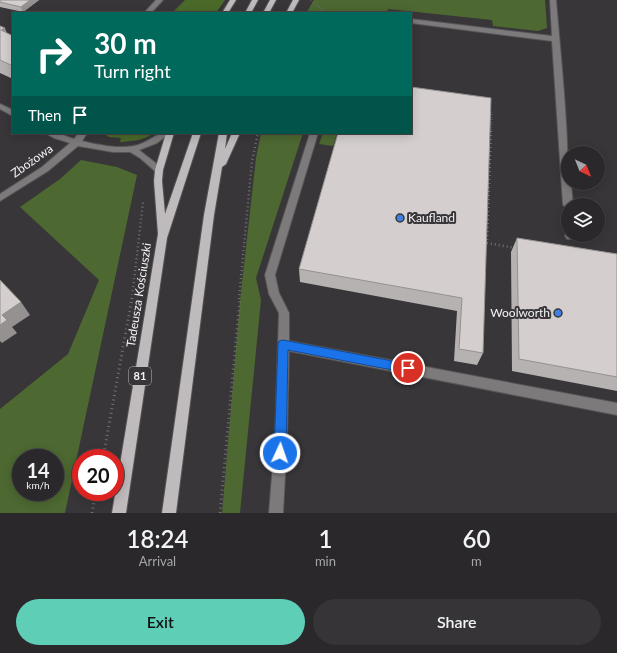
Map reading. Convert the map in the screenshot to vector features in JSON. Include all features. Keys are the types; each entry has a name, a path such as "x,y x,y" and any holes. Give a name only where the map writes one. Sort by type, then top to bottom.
{"main road":[{"path":"225,12 233,0"},
{"path":"249,12 255,0"},
{"path":"267,12 273,0"},
{"path":"290,12 296,0"},
{"path":"162,238 158,181 159,170 170,134"},
{"name":"Tadeusza Kościuszki","path":"119,513 162,238 198,134"},
{"path":"169,513 209,215 223,134"},
{"path":"216,177 236,134"}],"street":[{"path":"148,12 160,0"},
{"path":"553,0 557,38 568,198"},
{"path":"412,21 557,38"},
{"path":"0,106 12,112"},
{"path":"52,134 76,143 131,149 148,159 159,170"},
{"name":"Zbożowa","path":"0,198 61,157 76,143 82,134"},
{"path":"131,149 150,142 164,134"},
{"path":"276,513 281,438 284,313 274,294 270,275 314,134"},
{"path":"283,344 617,409"}],"path":[{"path":"311,0 325,12"},
{"path":"488,110 492,114 487,243 517,248"},
{"path":"220,513 252,161 258,134"},
{"path":"105,449 132,299 143,201"},
{"path":"92,513 94,501"}],"green space":[{"path":"185,0 225,0 217,12 173,12"},
{"path":"314,0 545,0 547,28 538,31 493,26 492,20 388,9 387,12 307,12"},
{"path":"104,134 152,134 142,139 120,142 121,138 109,137"},
{"path":"261,134 303,134 256,278 261,300 240,513 222,513 240,301 256,158"},
{"path":"323,134 337,134 333,146 319,144"},
{"path":"81,160 117,167 137,175 79,449 72,449 72,480 65,513 0,513 0,409 68,354 99,280 20,207 60,179"}],"building":[{"path":"0,0 30,0 21,7 0,2"},
{"path":"0,26 5,28 1,30 12,36 12,66 0,60"},
{"name":"Kaufland","path":"412,87 491,98 483,353 459,349 462,298 299,269 338,134 412,134"},
{"path":"517,238 617,254 617,377 519,359"},
{"path":"0,280 21,302 2,315 7,320 0,325"}],"place":[{"name":"Kaufland","path":"400,218"},
{"name":"Woolworth","path":"558,313"}],"route":[{"path":"280,453 283,344 408,368"}]}
